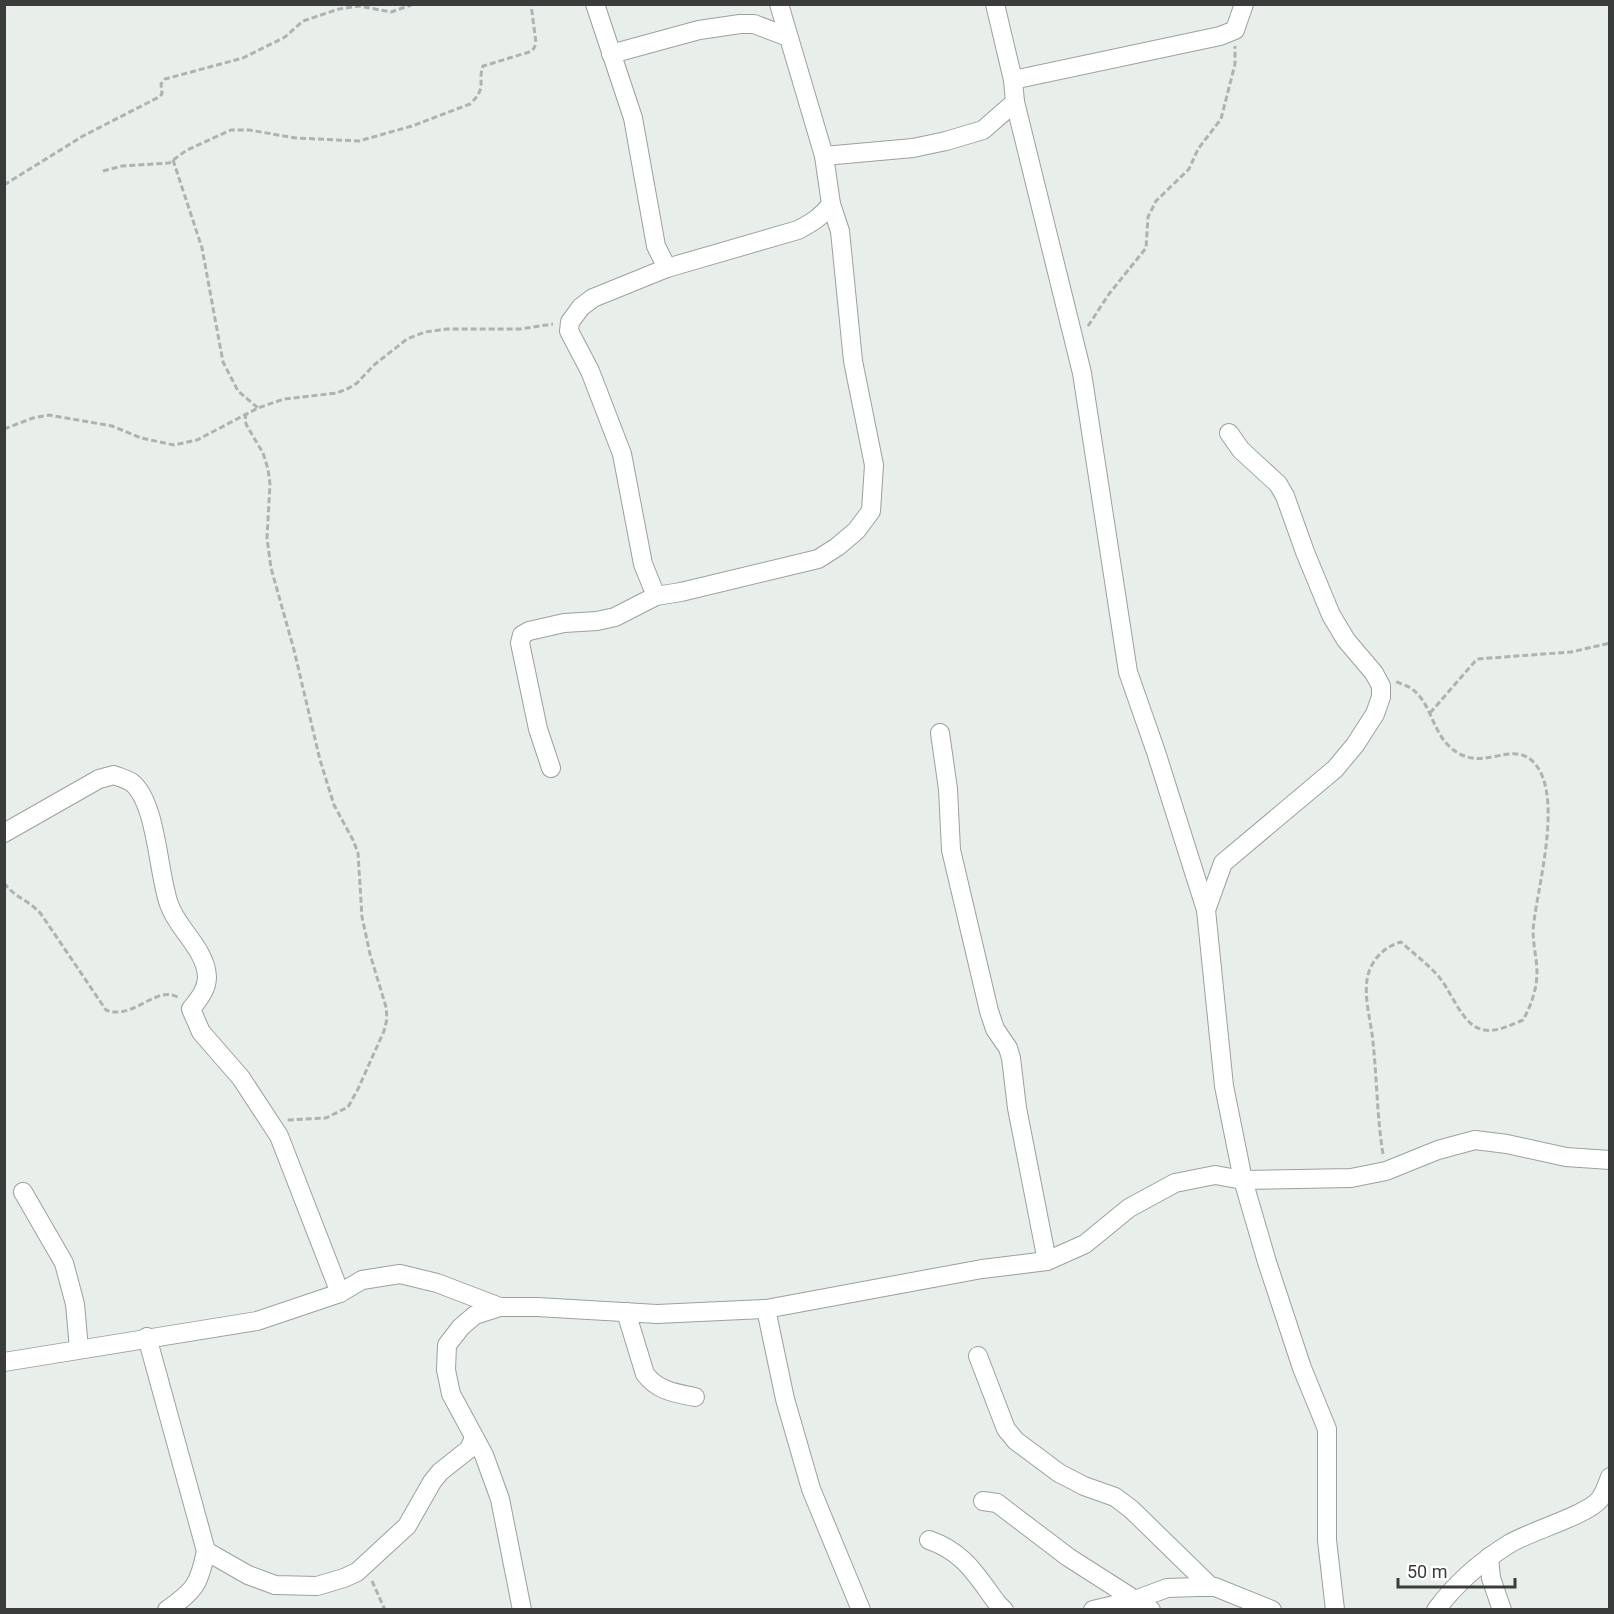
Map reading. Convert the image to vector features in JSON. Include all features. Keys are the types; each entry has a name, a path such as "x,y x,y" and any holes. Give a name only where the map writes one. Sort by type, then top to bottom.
{"street":[{"path":"595,4 633,118 656,246 667,268"},
{"path":"551,768 534,710 520,642 522,635 529,631 564,623 597,621 615,616 656,596 818,559 856,531 871,511 874,465 853,361 840,231 831,204 824,156 779,4"},
{"path":"995,4 1013,80 1014,102 1082,374 1128,672 1206,910 1224,1086 1244,1180 1267,1262 1298,1357 1328,1429 1327,1540 1335,1610"},
{"path":"1013,80 1220,36 1235,30 1245,4"},
{"path":"611,54 699,30 740,24 754,24 788,37"},
{"path":"824,156 913,148 946,141 983,130 1014,102"},
{"path":"656,596 643,564 622,454 590,370 569,331 570,322 580,307 593,298 667,268 798,230 824,214 831,204"},
{"path":"1206,910 1224,863 1335,769 1355,746 1375,714 1381,697 1381,686 1374,673 1346,640 1331,615 1285,496 1278,484 1241,450 1229,433"},
{"path":"940,733 948,789 951,850 989,1011 995,1029 1008,1048 1011,1058 1017,1108 1047,1261"},
{"path":"4,833 99,779 114,775 133,783 147,807 168,902 174,917 194,946 205,969 206,985 200,998 191,1009 201,1032 241,1078 279,1136 340,1293"},
{"path":"522,1610 500,1499 484,1455 451,1394 446,1370 447,1345 461,1327 475,1315 500,1307 657,1314 766,1309 982,1269 1047,1261 1085,1244 1129,1208 1175,1183 1215,1175 1244,1180 1351,1178 1386,1171 1438,1150 1475,1140 1508,1143 1566,1157 1610,1160"},
{"path":"23,1192 64,1263 75,1304 79,1349"},
{"path":"4,1362 147,1337 257,1321 340,1293 362,1280 400,1274 437,1283 500,1307"},
{"path":"766,1309 785,1399 811,1489 861,1610"},
{"path":"626,1312 645,1374 651,1382 663,1390 695,1397"},
{"path":"147,1337 206,1551 200,1579 184,1597 167,1610"},
{"path":"978,1356 1006,1429 1016,1441 1059,1473 1084,1486 1115,1497 1131,1509 1211,1587"},
{"path":"206,1551 248,1575 275,1585 317,1586 344,1578 357,1572 407,1526 432,1482 440,1472 470,1449 474,1438"},
{"path":"1436,1610 1465,1577 1489,1557 1522,1536 1589,1508 1600,1500 1610,1477"},
{"path":"983,1501 997,1503 1068,1557 1143,1605"},
{"path":"929,1540 957,1553 1004,1610"},
{"path":"1489,1557 1491,1578 1502,1610"},
{"path":"1093,1610 1143,1605 1167,1588 1215,1587 1272,1610"}],"path":[{"path":"4,185 83,136 159,97 162,94 161,84 165,79 243,58 285,37 303,21 339,9 359,6 391,12 414,4"},
{"path":"103,171 122,166 161,165 231,130 249,130 296,138 359,141 412,126 471,104 478,97 482,86 483,66 535,48 531,4"},
{"path":"1087,328 1146,248 1148,217 1156,201 1189,169 1198,149 1221,118 1235,64 1235,30"},
{"path":"173,160 202,248 223,362 238,391 258,408"},
{"path":"4,429 33,417 49,415 112,426 141,438 174,445 197,440 246,413 284,399 337,393 349,388 407,339 425,332 447,329 520,329 570,322"},
{"path":"246,413 247,426 263,453 268,468 270,484 267,538 270,568 294,650 320,760 334,805 354,840 358,853 362,917 370,954 386,1007 387,1019 384,1031 348,1107 321,1119 269,1121"},
{"path":"1430,713 1477,659 1571,652 1610,643"},
{"path":"1374,673 1411,688 1430,713 1442,737 1450,747 1471,758 1484,760 1518,753 1530,760 1545,781 1548,838 1533,925 1537,974 1532,1005 1523,1020 1495,1030 1479,1029 1470,1022 1456,1004 1441,979 1401,942 1391,945 1378,955 1370,969 1366,990 1373,1044 1378,1123 1386,1171"},
{"path":"4,883 15,896 34,905 106,1010 115,1014 161,995 173,994 191,1009"},
{"path":"364,1564 385,1610"}]}
